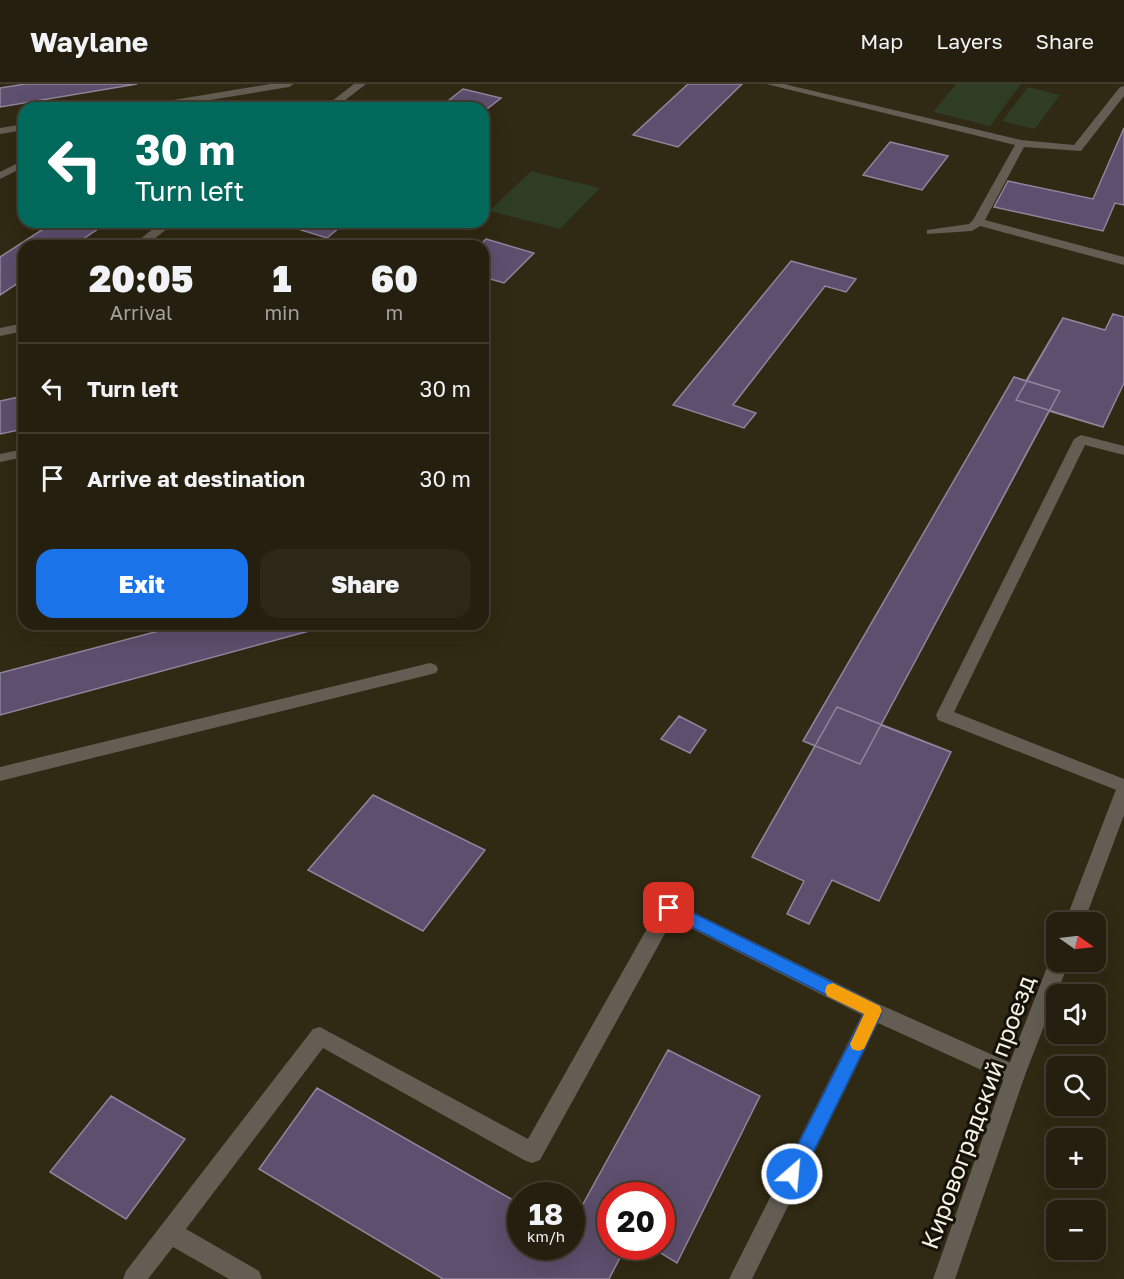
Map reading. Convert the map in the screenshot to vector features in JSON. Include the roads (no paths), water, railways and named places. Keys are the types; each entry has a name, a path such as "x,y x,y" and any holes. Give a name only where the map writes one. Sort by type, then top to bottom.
{"street":[{"path":"180,102 289,84"},
{"path":"336,102 361,84"},
{"path":"771,84 1022,143 1077,149 1124,89"},
{"path":"0,131 18,129"},
{"path":"931,232 972,228 978,222 1022,143"},
{"path":"0,176 18,166"},
{"path":"978,222 1124,261"},
{"path":"145,240 162,228"},
{"path":"0,332 18,330"},
{"path":"1124,451 1081,439 944,715 1124,786"},
{"path":"0,458 18,454"},
{"path":"0,774 430,669"},
{"path":"1078,912 1124,792"},
{"path":"134,1279 320,1036 532,1153 669,908 874,1011 1015,1075"},
{"name":"Кировоградский проезд","path":"944,1279 1015,1075 1055,972"},
{"path":"740,1279 874,1011"},
{"path":"169,1232 251,1279"}]}
